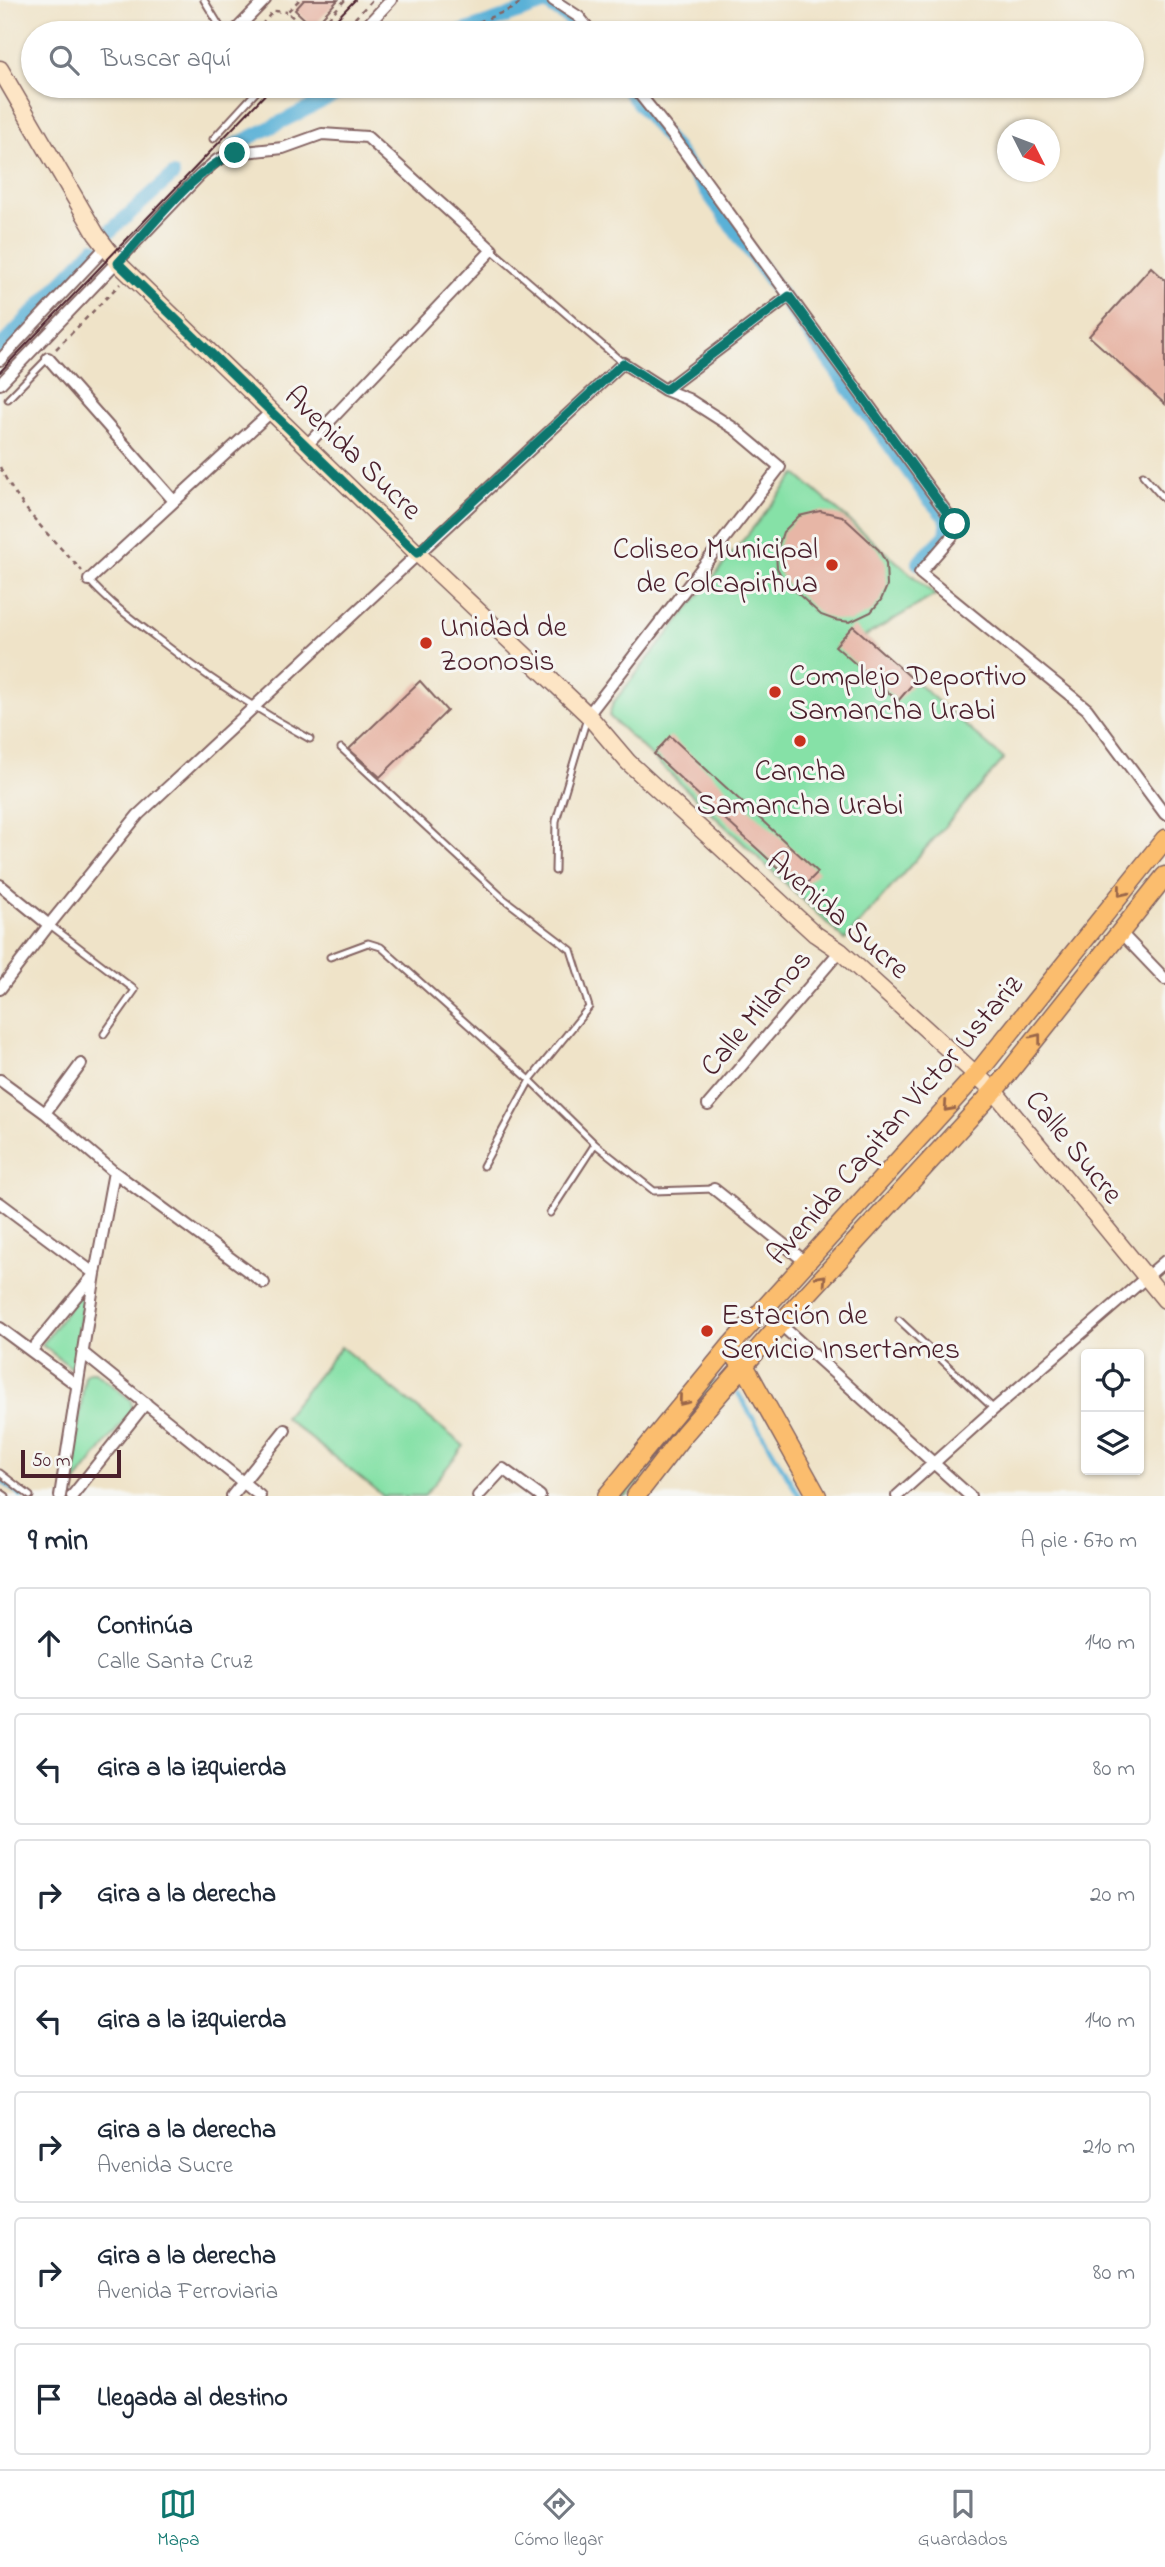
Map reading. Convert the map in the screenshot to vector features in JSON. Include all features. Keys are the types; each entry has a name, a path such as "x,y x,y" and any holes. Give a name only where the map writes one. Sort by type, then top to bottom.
{"main road":[{"name":"Avenida Capitan Víctor Ustariz","path":"607,1496 727,1349 976,1075 1165,839"},
{"name":"Avenida Capitan Víctor Ustariz","path":"636,1496 684,1434 780,1324 995,1091 1165,876"},
{"path":"727,1349 745,1367 817,1496"}],"street":[{"path":"245,21 265,0"},
{"path":"371,21 391,0"},
{"path":"553,0 582,21"},
{"name":"Avenida Sucre","path":"0,69 96,234 124,268 588,715 628,762 815,934 840,951 995,1091"},
{"path":"643,98 955,524 954,534 920,573 1087,709 1165,814"},
{"path":"0,384 124,268 200,175 217,160 235,153 283,148 322,134 367,137 492,250 307,445"},
{"path":"0,360 106,247"},
{"path":"665,390 789,296"},
{"path":"48,358 174,501"},
{"path":"0,989 138,815 623,363 735,429 780,467 588,715"},
{"path":"89,580 272,411"},
{"path":"0,885 49,925"},
{"path":"1120,932 1165,979"},
{"name":"Calle Milanos","path":"708,1105 840,951"},
{"path":"45,1113 81,1064"},
{"path":"0,1080 45,1113 114,1172 264,1283"},
{"name":"Calle Sucre","path":"995,1091 1165,1300"},
{"path":"60,1496 114,1172"},
{"path":"714,1189 807,1264"},
{"path":"0,1203 95,1274"},
{"path":"897,1496 1165,1261"},
{"path":"31,1352 95,1274"},
{"path":"780,1324 970,1496"},
{"path":"0,1328 77,1385"},
{"path":"83,1353 260,1496"},
{"path":"72,1496 146,1403"},
{"path":"232,1496 285,1430"},
{"path":"478,1496 503,1469 540,1496"}],"lane":[{"path":"204,0 217,21"},
{"path":"212,139 250,98"},
{"path":"492,250 623,363"},
{"path":"8,399 48,358"},
{"path":"1143,475 1165,500"},
{"path":"89,580 105,598 186,662 254,708 310,739"},
{"path":"555,871 556,821 588,715"},
{"path":"341,748 503,900 571,950 589,1007 530,1080 483,1166"},
{"path":"49,925 135,990 104,1034"},
{"path":"330,957 368,943 381,947 530,1080 595,1144 654,1191 714,1189"},
{"path":"550,1213 595,1144"},
{"path":"899,1320 994,1409"},
{"path":"0,1473 30,1496"},
{"path":"0,1492 6,1496"}],"path":[{"path":"287,12 299,0"},
{"path":"324,21 345,0"},
{"path":"352,21 372,0"},
{"path":"482,21 512,9 525,0"},
{"path":"265,21 273,11 287,12 297,21"},
{"path":"48,358 124,268"},
{"path":"0,467 7,482 34,520 89,580"}],"green space":[{"name":"Complejo Deportivo Samancha Urabi","path":"796,474 935,595 864,637 1004,759 845,940 609,716 613,703"},
{"path":"79,1294 83,1300 74,1370 42,1345"},
{"path":"341,1347 464,1446 424,1496 383,1496 284,1417"},
{"path":"95,1372 131,1400 132,1410 73,1486 70,1486 85,1375"},
{"path":"711,1377 717,1383 627,1496 615,1496"}],"building":[{"path":"304,0 338,0 319,21 307,21 295,10"},
{"path":"1151,267 1165,280 1165,404 1089,336"},
{"name":"Coliseo Municipal de Colcapirhua","path":"820,511 842,516 879,550 886,563 887,586 881,600 871,612 850,622 821,615 784,581 777,568 776,553 783,532 799,516"},
{"path":"853,626 915,681 898,701 835,646"},
{"path":"420,681 447,711 380,777 349,749"},
{"path":"670,736 818,872 801,889 654,754"}],"waterway":[{"path":"493,21 546,3 572,21"},
{"path":"233,146 329,98"},
{"path":"634,98 676,149 926,496 948,521 946,535 918,563"},
{"path":"109,232 173,175"},
{"path":"0,347 94,248"},
{"path":"738,1393 799,1496"},
{"path":"0,1480 21,1496"}],"tram line":[{"path":"335,21 355,0"},
{"path":"0,372 262,98"}],"place":[{"name":"Coliseo Municipal de Colcapirhua","path":"832,565"},
{"name":"Unidad de Zoonosis","path":"426,643"},
{"name":"Complejo Deportivo Samancha Urabi","path":"775,692"},
{"name":"Cancha Samancha Urabi","path":"800,741"},
{"name":"Estación de Servicio Insertames","path":"707,1331"}],"route":[{"path":"235,153 217,160 200,175 118,263 417,553 623,363 665,390 789,296 955,524"}]}
